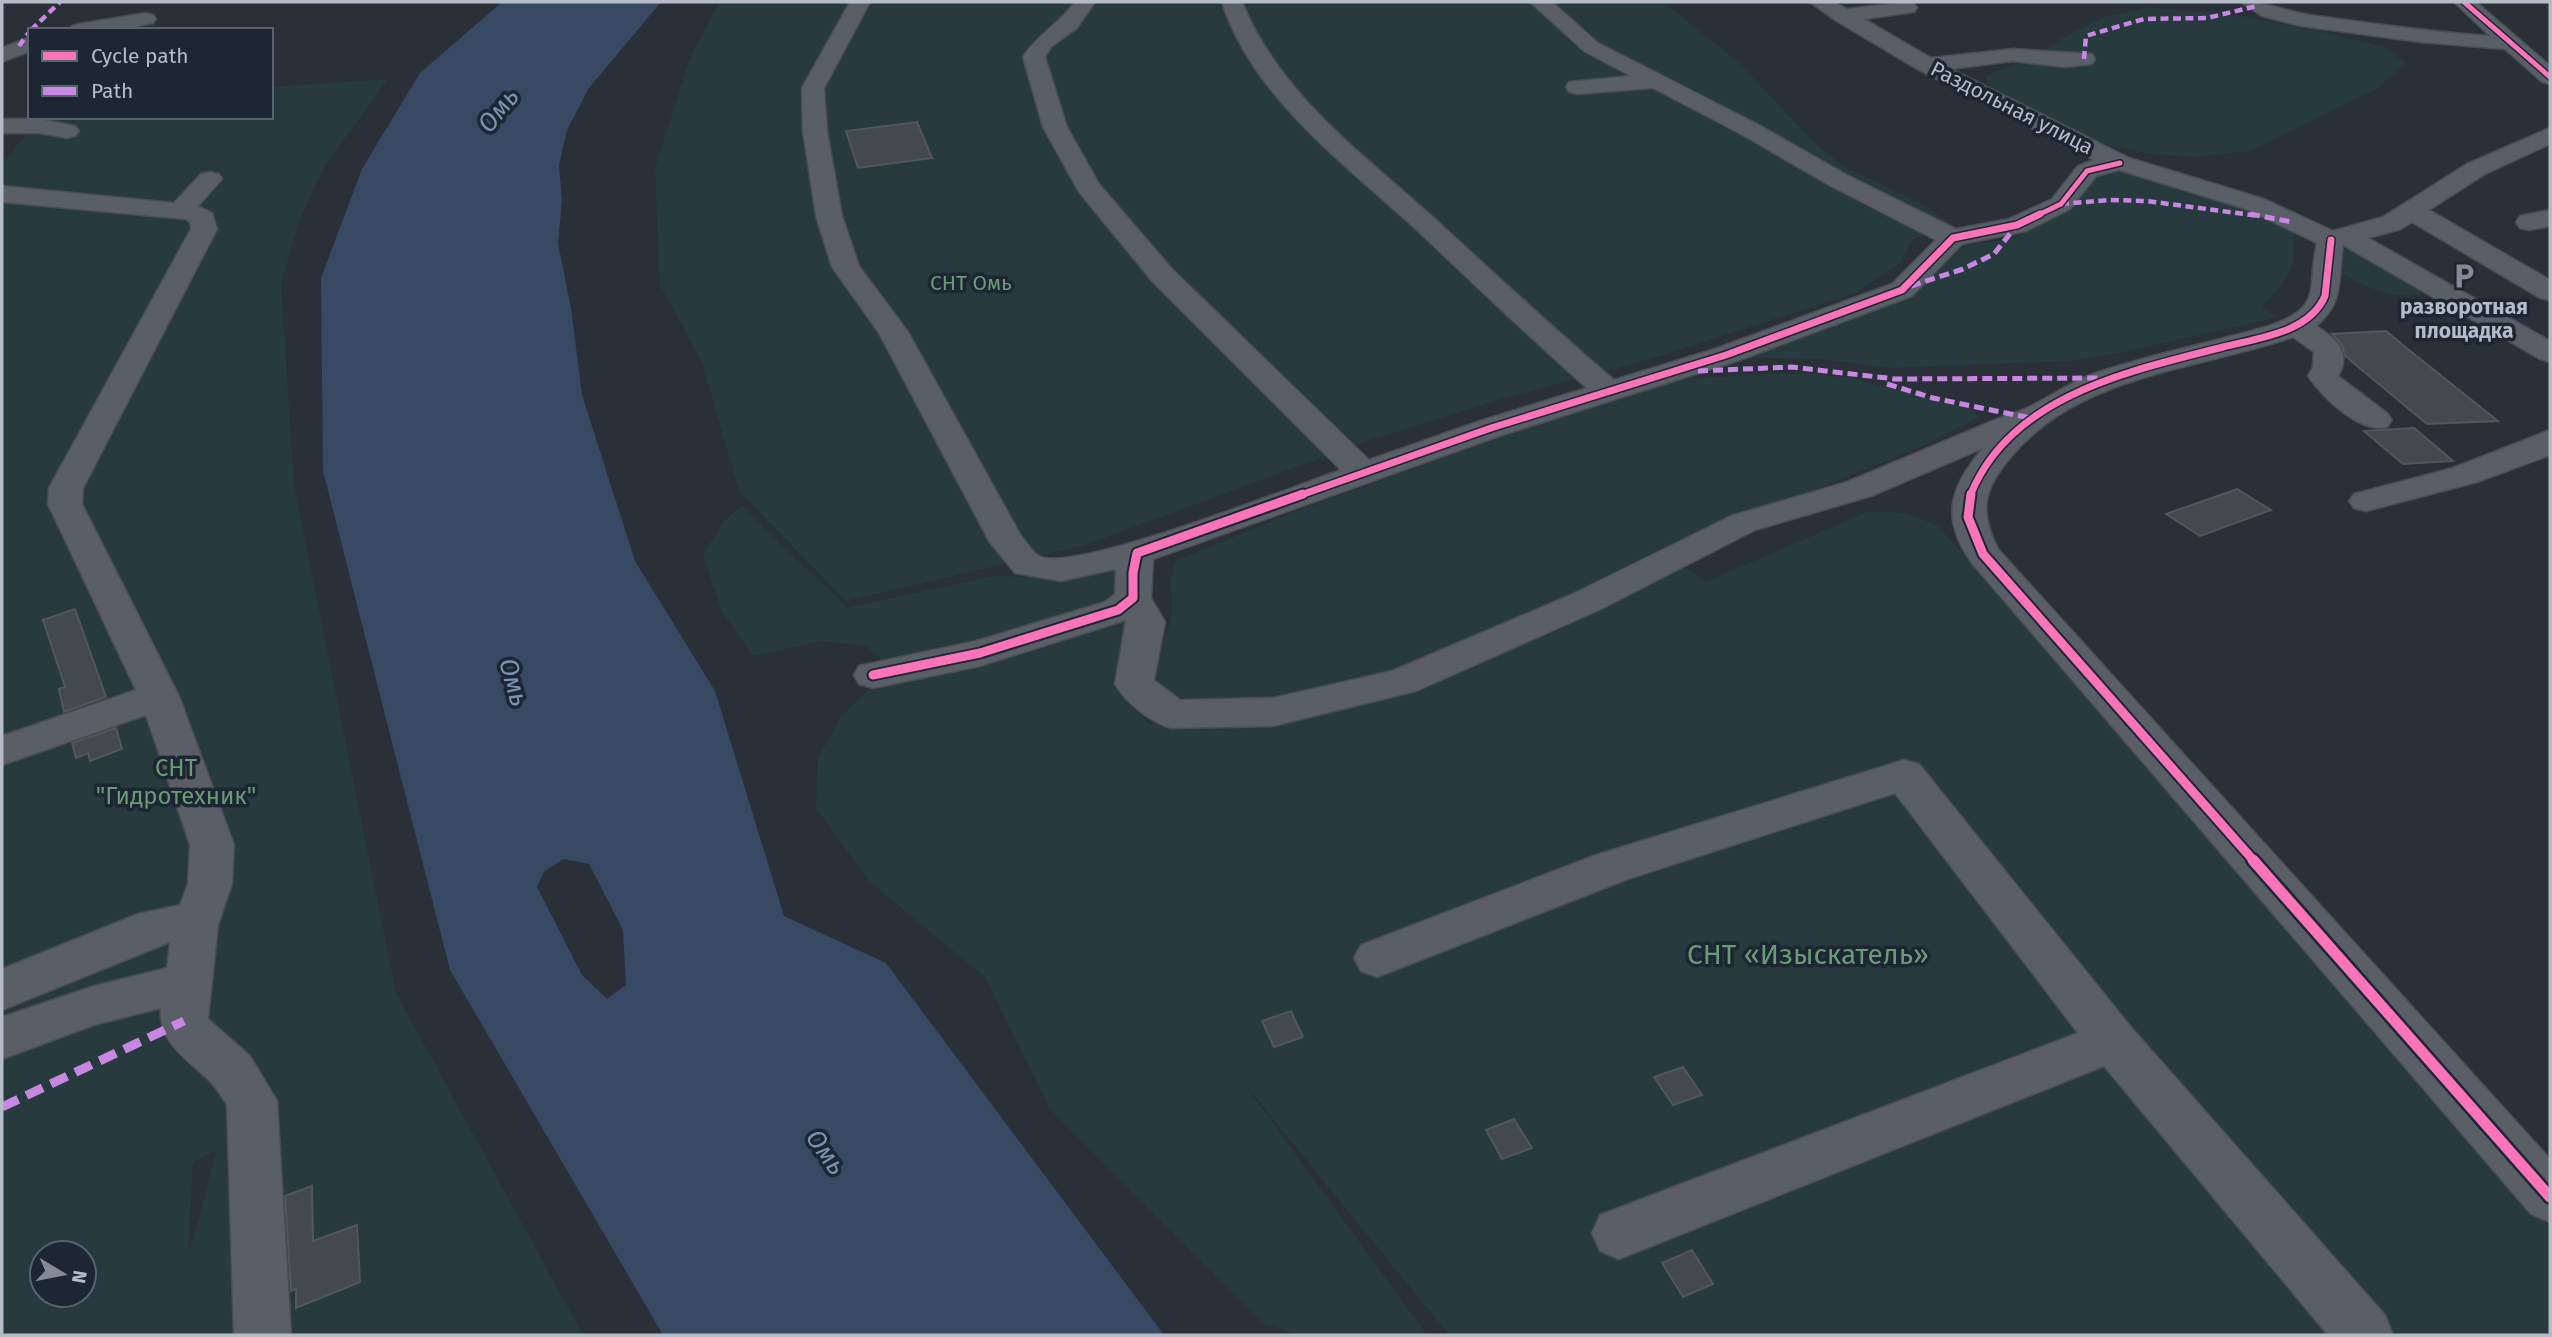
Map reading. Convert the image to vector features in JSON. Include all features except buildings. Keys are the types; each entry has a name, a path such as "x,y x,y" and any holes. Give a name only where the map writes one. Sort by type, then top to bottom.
{"street":[{"path":"860,2 813,88 816,131 829,216 846,267 893,332 1006,541 1028,565 1062,570 1137,553 1363,473 1726,355 1902,289 1953,238 2017,225 2061,204 2087,171 2120,163"},
{"path":"1085,2 1070,24 1043,43 1034,57 1055,127 1088,187 1162,275 1363,473"},
{"path":"1232,2 1238,25 1275,82 1541,334 1609,391"},
{"path":"1540,2 1591,47 1749,129 1838,180 1953,238"},
{"name":"Раздольная улица","path":"1820,2 2009,110 2120,163 2255,204 2338,238 2550,353"},
{"path":"2251,2 2273,12 2309,20 2438,39 2509,43"},
{"path":"2464,2 2509,43 2542,64 2550,77"},
{"path":"1842,16 1907,8"},
{"path":"91,28 146,19"},
{"path":"1927,65 2012,55 2065,61 2084,59"},
{"path":"1577,87 1655,81"},
{"path":"2,126 39,125 67,131"},
{"path":"1137,553 1133,573 1133,597 1146,622 1134,684 1171,714 1273,712 1402,682 1586,602 1743,523 1859,489 2030,418 2083,389 2138,370 2296,326 2318,310 2328,284 2328,252 2338,238 2392,223 2476,169 2550,135"},
{"path":"2,194 200,195 204,229 66,488 65,504 159,696 212,845 210,884 194,925 190,985 184,1021 194,1038 232,1071 252,1101 263,1335"},
{"path":"2412,211 2550,292"},
{"path":"2296,326 2327,348 2332,357 2330,367 2323,376 2330,386 2376,420"},
{"path":"2030,418 2000,446 1978,478 1968,501 1968,526 1983,554 2550,1197"},
{"path":"2366,500 2465,475 2541,447 2550,440"},
{"path":"873,674 980,653 1076,625 1118,610 1133,597"},
{"path":"2,751 159,696"},
{"path":"1377,958 1612,867 1904,775 2113,1041 2365,1335"},
{"path":"2,990 154,927 175,923 194,925"},
{"path":"2,1038 110,999 154,989 190,985"},
{"path":"1619,1233 2113,1041"}],"green space":[{"name":"СНТ Омь","path":"720,2 1663,2 1738,62 1816,144 1843,166 1920,203 1952,224 1913,239 1899,264 1855,293 1661,356 1505,398 1367,441 1085,545 846,601 739,491 702,362 660,285 655,168 691,55"},
{"path":"2148,7 2242,16 2326,33 2385,47 2406,63 2378,88 2251,151 2195,157 2149,154 2085,139 1988,85 1986,76 2039,54 2061,39 2104,17"},
{"name":"СНТ \"Гидротехник\"","path":"388,79 324,167 299,222 281,284 294,485 396,993 583,1335 2,1335 2,162 40,119 273,119 273,87","holes":["217,1150 191,1247 188,1249 193,1162"]},
{"path":"2112,168 2234,200 2279,221 2295,233 2293,262 2289,272 2262,307 2279,317 2119,353 2069,361 1888,368 1821,359 1758,358 1709,364 1909,293 1936,272 1960,246 2019,237 2087,190 2092,177"},
{"path":"2339,247 2354,251 2423,289 2420,295 2378,291 2339,272"},
{"path":"1760,374 1815,374 1851,378 1973,410 1979,417 1923,446 1658,554 1539,614 1417,666 1273,701 1174,697 1148,670 1169,625 1172,608 1171,580 1177,560 1297,511 1616,395 1676,380"},
{"name":"СНТ «Изыскатель»","path":"742,506 847,608 993,576 1079,578 1117,569 1134,618 1117,679 1128,704 1150,724 1186,728 1280,721 1391,695 1686,567 1706,582 1869,511 1906,513 1937,525 2550,1217 2550,1335 1449,1335 1243,1082 1427,1335 1298,1335 1262,1323 1049,1108 986,978 869,881 816,808 818,758 841,716 873,686 880,658 866,646 822,641 753,656 721,610 703,554 725,520"}],"water":[{"name":"Омь","path":"502,2 661,2 589,88 567,130 559,165 562,201 558,243 571,308 582,395 635,561 715,691 784,916 886,963 1164,1335 663,1335 450,970 323,471 321,278 362,169 420,73","holes":["563,859 589,864 623,930 626,985 607,999 582,975 537,887 544,872"]}],"marked path":[{"path":"33,28 60,2"},
{"path":"2084,59 2086,36 2144,19 2207,18 2257,6"},
{"path":"19,46 28,34"},
{"path":"2061,204 2110,200 2147,201 2292,222"},
{"path":"1911,286 1963,269 1994,254 2017,225"},
{"path":"1698,371 1792,367 1895,379 2099,378"},
{"path":"1887,384 1933,398 2030,418"},
{"path":"2,1107 184,1021"}],"cycle path":[{"path":"2464,2 2550,77"},
{"path":"873,675 980,653 1118,610 1133,598 1133,573 1137,553 1491,428 1726,355 1902,290 1953,238 2017,225 2061,204 2087,171 2120,163"},
{"path":"2331,240 2325,296 2322,304 2308,318 2279,332 2135,370 2068,396 2011,435 1989,462 1974,487 1969,498 1968,517 1983,554 2550,1197"}],"place":[{"name":"разворотная площадка","path":"2464,276"}]}
